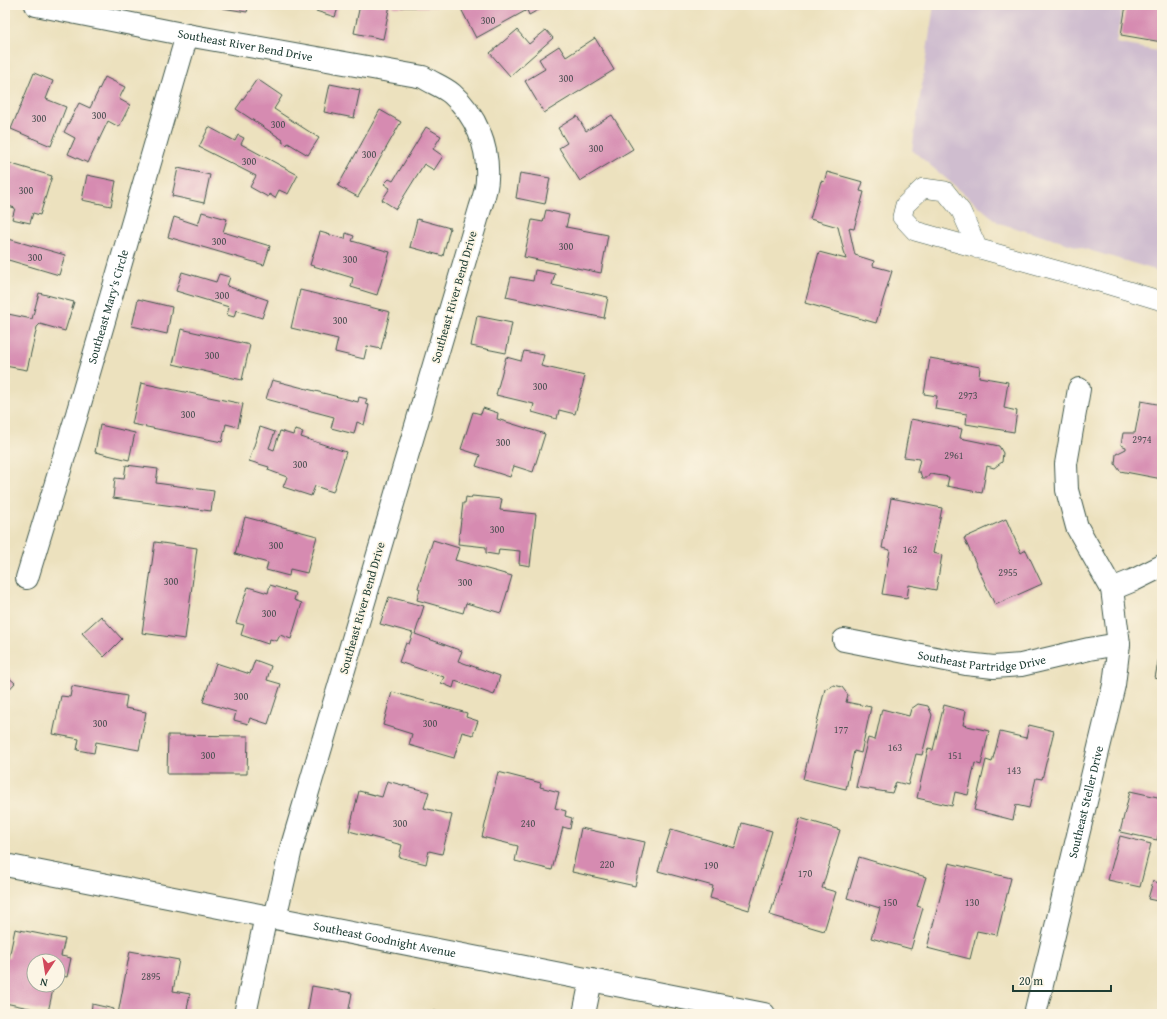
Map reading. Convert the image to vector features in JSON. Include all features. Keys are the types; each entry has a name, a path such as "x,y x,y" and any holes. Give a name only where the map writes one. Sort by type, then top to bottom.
{"street":[{"name":"Southeast River Bend Drive","path":"36,5 187,35 423,78 451,93 466,109 482,137 487,158 487,180 480,209 271,917 245,1014"},
{"name":"Southeast Mary's Circle","path":"27,578 77,414 187,35"},
{"path":"1079,389 1066,464 1067,490 1077,527 1112,589 1162,566"},
{"name":"Southeast Steller Drive","path":"1035,1014 1114,685 1119,644 1112,589"},
{"name":"Southeast Partridge Drive","path":"844,640 966,664 994,667 1021,666 1089,649 1119,644"},
{"name":"Southeast Goodnight Avenue","path":"5,865 764,1014"},
{"path":"584,1014 591,980"}],"lane":[{"path":"978,249 1162,301"}],"shaded area":[{"path":"934,5 1123,5 1116,43 1162,52 1162,272 999,223 912,150"}],"building":[{"path":"223,5 249,5 247,12 222,8"},
{"path":"318,5 339,5 335,17 316,11"},
{"path":"360,5 390,5 383,39 354,33"},
{"path":"393,5 436,5 436,7 393,7"},
{"path":"459,5 538,5 540,9 529,15 527,10 476,38"},
{"path":"1126,5 1162,5 1162,42 1121,35"},
{"path":"517,30 529,44 546,30 553,38 510,76 490,53"},
{"path":"595,38 614,70 544,113 525,81 545,69 539,59 559,46 566,57"},
{"path":"34,73 53,81 46,99 66,107 51,146 11,129"},
{"path":"105,77 125,87 119,99 130,105 119,127 108,121 88,163 68,154 75,138 64,132 79,103 90,108"},
{"path":"257,79 282,96 274,109 319,138 308,155 288,143 287,145 282,142 283,140 236,109"},
{"path":"330,84 360,90 354,118 324,112"},
{"path":"380,110 401,122 358,197 338,186"},
{"path":"612,115 633,149 580,181 559,148 567,143 558,128 577,116 586,131"},
{"path":"209,127 235,141 238,135 244,138 241,144 298,175 288,194 279,190 275,198 269,194 268,197 250,187 256,176 199,147"},
{"path":"426,127 441,136 433,149 443,156 434,170 424,164 396,209 382,200 390,188 384,184 389,179 393,181"},
{"path":"5,162 52,176 40,215 33,213 30,223 12,219 15,208 5,205"},
{"path":"178,168 210,175 204,203 172,196"},
{"path":"827,172 863,182 860,191 864,192 854,229 849,228 855,255 874,261 873,266 892,271 876,323 805,303 819,252 846,259 838,227 810,219 821,181 824,182"},
{"path":"520,173 550,178 545,204 516,198"},
{"path":"87,175 116,181 111,206 82,200"},
{"path":"546,210 569,215 566,227 608,235 601,273 524,257 532,220 543,222"},
{"path":"202,212 227,219 223,232 270,246 264,265 168,237 174,217 198,225"},
{"path":"417,219 450,228 443,256 410,247"},
{"path":"320,232 345,239 346,233 354,236 352,241 390,252 377,295 351,287 353,278 310,265"},
{"path":"5,238 65,255 59,275 5,259"},
{"path":"535,270 555,274 552,285 608,297 604,318 506,297 511,277 533,281"},
{"path":"182,272 216,282 219,274 230,277 227,286 268,300 262,318 236,310 234,317 227,315 229,307 176,291"},
{"path":"300,290 390,312 381,349 367,346 364,359 335,352 338,339 291,328"},
{"path":"39,293 74,302 65,331 40,324 37,327 27,370 5,366 5,318 7,319 8,314 32,319"},
{"path":"138,299 172,307 167,334 132,326"},
{"path":"477,316 512,323 506,353 471,346"},
{"path":"181,329 250,345 242,380 173,364"},
{"path":"524,351 544,355 541,366 585,376 575,414 559,410 557,419 532,412 534,404 496,395 506,357 521,361"},
{"path":"930,358 980,367 979,377 1008,382 1004,408 1017,411 1014,432 966,424 967,414 935,409 937,396 924,394"},
{"path":"272,380 358,402 359,397 367,399 365,404 369,405 364,425 357,422 354,434 331,428 334,417 266,399"},
{"path":"141,383 243,404 238,427 226,424 222,442 132,424"},
{"path":"1141,401 1162,405 1162,479 1120,471 1115,464 1116,454 1126,449 1126,447 1121,445 1123,433 1135,433"},
{"path":"483,408 498,413 497,419 545,434 533,472 514,466 510,477 476,466 480,455 461,449 473,412 481,414"},
{"path":"911,419 962,429 960,438 999,446 1003,453 1002,462 994,468 987,466 982,493 947,486 949,477 930,474 927,478 922,478 920,472 917,472 920,459 904,457"},
{"path":"100,425 135,433 129,460 95,452"},
{"path":"260,427 275,432 269,448 274,450 280,431 293,435 295,430 303,432 301,437 346,452 333,492 315,486 311,496 283,487 287,477 268,470 269,467 249,461"},
{"path":"126,465 158,469 156,483 214,491 211,511 113,498 115,478 124,479"},
{"path":"472,496 502,499 500,510 536,514 530,566 519,564 520,551 499,549 498,555 486,553 486,547 458,544 463,503 465,503 466,497 471,498"},
{"path":"891,498 942,508 933,553 942,555 936,590 909,585 907,598 882,594 890,550 882,548"},
{"path":"245,517 317,536 307,573 290,569 289,576 266,570 268,563 235,554"},
{"path":"1006,519 1021,553 1026,550 1042,584 995,605 964,538"},
{"path":"433,540 459,548 455,560 512,576 501,613 466,603 463,613 417,600 420,589 418,588"},
{"path":"155,542 197,548 185,639 142,633"},
{"path":"270,585 296,593 294,600 302,603 291,639 280,635 277,641 270,639 268,644 241,635 244,625 236,623 248,587 268,593"},
{"path":"389,597 424,606 415,634 462,651 458,661 500,676 494,695 455,681 453,688 441,683 444,677 399,662 406,643 409,644 413,633 380,624"},
{"path":"101,616 122,639 104,657 82,633"},
{"path":"1162,646 1162,680 1155,678"},
{"path":"255,660 271,666 267,680 281,684 268,724 250,718 248,724 234,720 236,712 203,702 216,663 250,674"},
{"path":"5,670 9,673 6,675 15,683 5,694"},
{"path":"834,685 842,687 848,695 846,702 871,707 861,753 854,751 846,789 803,779 825,689"},
{"path":"72,686 127,696 125,708 146,712 139,750 96,742 94,753 77,750 79,739 53,734 61,696 70,697"},
{"path":"392,692 467,713 466,717 478,721 473,735 462,732 454,758 409,745 412,734 383,725"},
{"path":"918,704 928,706 932,715 922,755 916,754 908,785 896,782 892,793 856,787 868,738 875,740 882,709 909,716 911,709"},
{"path":"944,705 966,711 963,725 989,731 981,765 975,763 968,795 955,792 952,806 917,798 928,749 933,750"},
{"path":"1029,725 1054,731 1042,779 1036,778 1029,808 1016,805 1013,820 974,810 986,760 992,762 1000,732 1026,738"},
{"path":"168,735 248,736 247,774 167,774"},
{"path":"498,772 541,783 540,787 559,792 555,808 566,811 565,816 572,818 570,829 563,827 552,870 515,861 518,846 482,837"},
{"path":"387,781 429,792 424,808 452,815 442,854 429,851 426,864 399,857 402,845 349,831 359,791 382,797"},
{"path":"1130,791 1162,798 1162,819 1157,840 1120,832"},
{"path":"800,818 840,830 822,888 836,892 824,931 770,915"},
{"path":"742,823 772,831 749,910 710,898 713,886 658,871 671,829 735,848"},
{"path":"581,828 645,842 635,886 572,872"},
{"path":"1120,836 1151,844 1140,887 1108,880"},
{"path":"859,857 926,877 917,906 923,908 911,949 871,938 880,908 847,898"},
{"path":"949,863 1011,878 997,935 977,931 970,959 927,948"},
{"path":"1153,881 1162,884 1162,902 1148,899"},
{"path":"15,929 65,939 62,953 26,953 26,993 52,993 48,1012 5,1003 5,958 9,958"},
{"path":"130,951 179,960 173,991 190,994 186,1014 118,1014"},
{"path":"66,957 71,958 66,977"},
{"path":"312,986 352,993 348,1014 307,1014"},
{"path":"92,1004 114,1009 113,1014 91,1014"},
{"path":"434,1011 446,1013 446,1014 434,1014"},
{"path":"21,1012 31,1013 31,1014 21,1014"}]}
